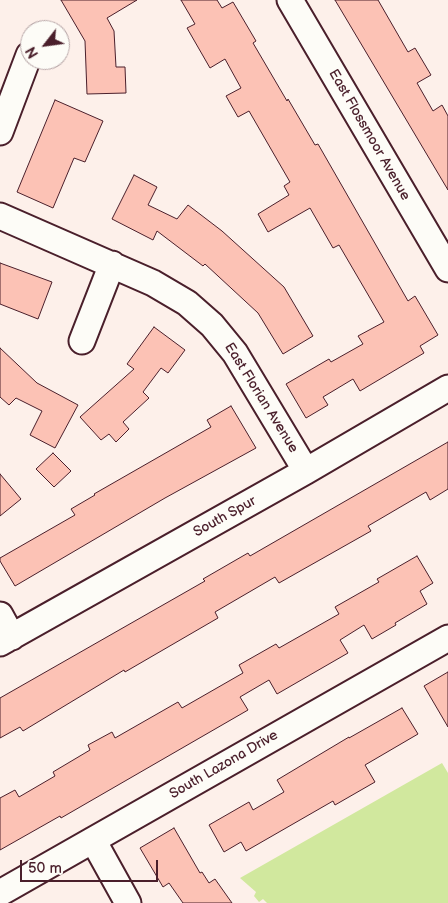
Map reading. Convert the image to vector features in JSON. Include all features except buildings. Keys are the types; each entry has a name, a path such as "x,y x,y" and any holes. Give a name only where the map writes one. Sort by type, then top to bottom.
{"street":[{"name":"East Flossmoor Avenue","path":"290,0 448,269"},
{"path":"0,132 24,70"},
{"name":"East Florian Avenue","path":"0,216 153,283 187,303 212,325 235,353 306,472"},
{"path":"82,341 112,264"},
{"name":"South Spur","path":"6,640 306,472 448,388"},
{"path":"0,615 6,640"},
{"name":"South Lazona Drive","path":"0,892 448,638"},
{"path":"93,840 128,903"}],"green space":[{"path":"442,763 448,773 448,903 267,903 263,899 259,902 254,896 256,892 240,878"}]}
